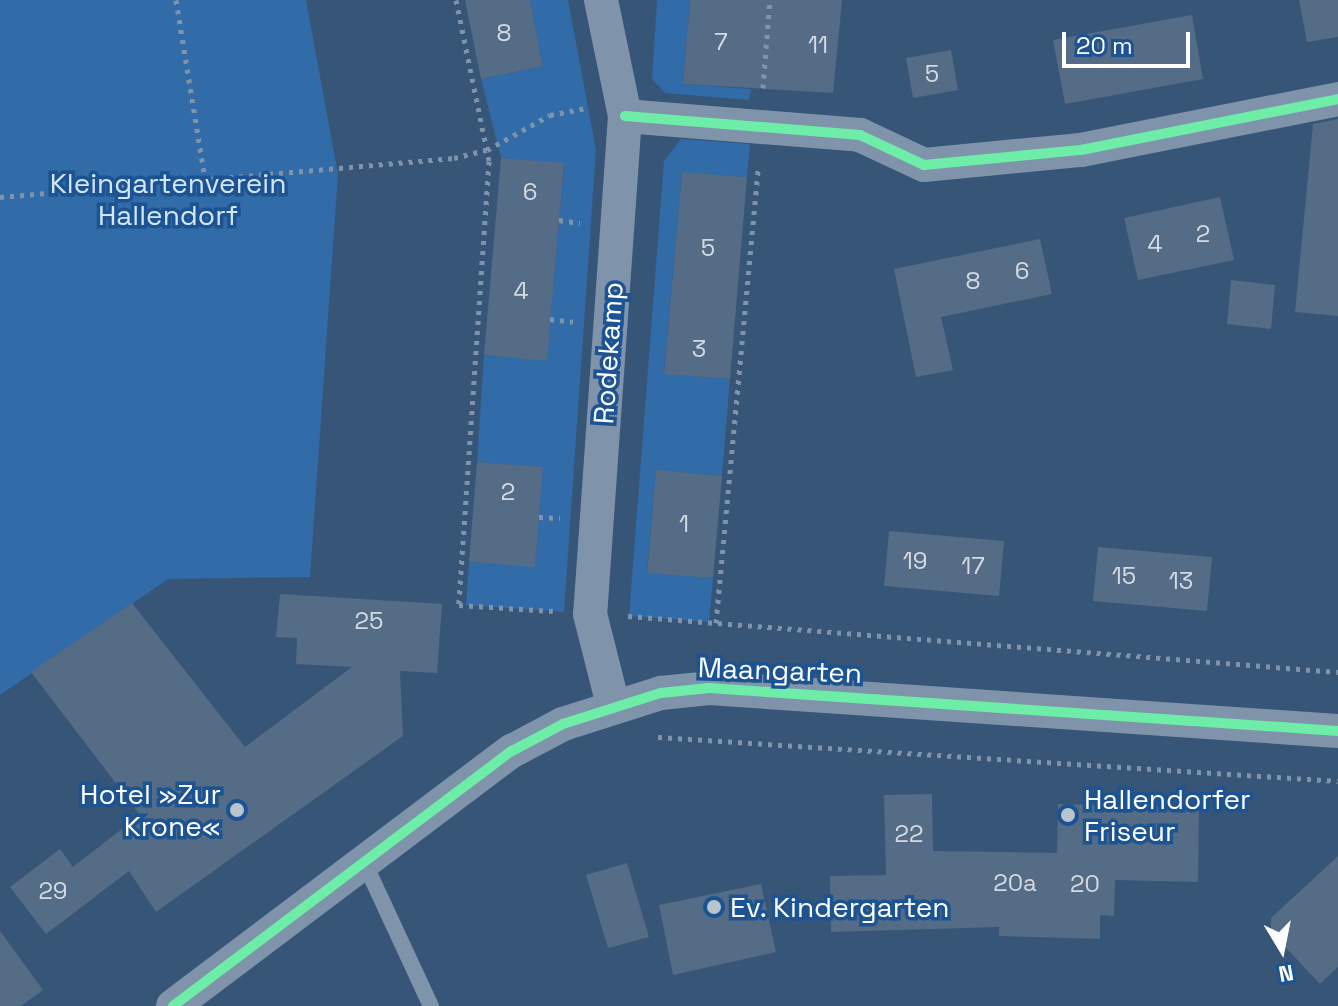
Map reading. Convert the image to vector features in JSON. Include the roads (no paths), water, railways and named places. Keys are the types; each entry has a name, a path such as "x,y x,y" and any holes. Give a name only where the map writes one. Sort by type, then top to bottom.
{"street":[{"name":"Rodekamp","path":"601,0 625,116 591,620 613,705"},
{"path":"625,116 860,135 924,165 1081,150 1338,99"},
{"name":"Maangarten","path":"173,1006 512,751 613,705 709,688 1338,731"}],"lane":[{"path":"365,864 431,1006"}],"place":[{"name":"Hotel »Zur Krone«","path":"237,810"},
{"name":"Hallendorfer Friseur","path":"1068,815"},
{"name":"Ev. Kindergarten","path":"714,907"}],"park label":[{"name":"Kleingartenverein Hallendorf","path":"168,199"}]}
